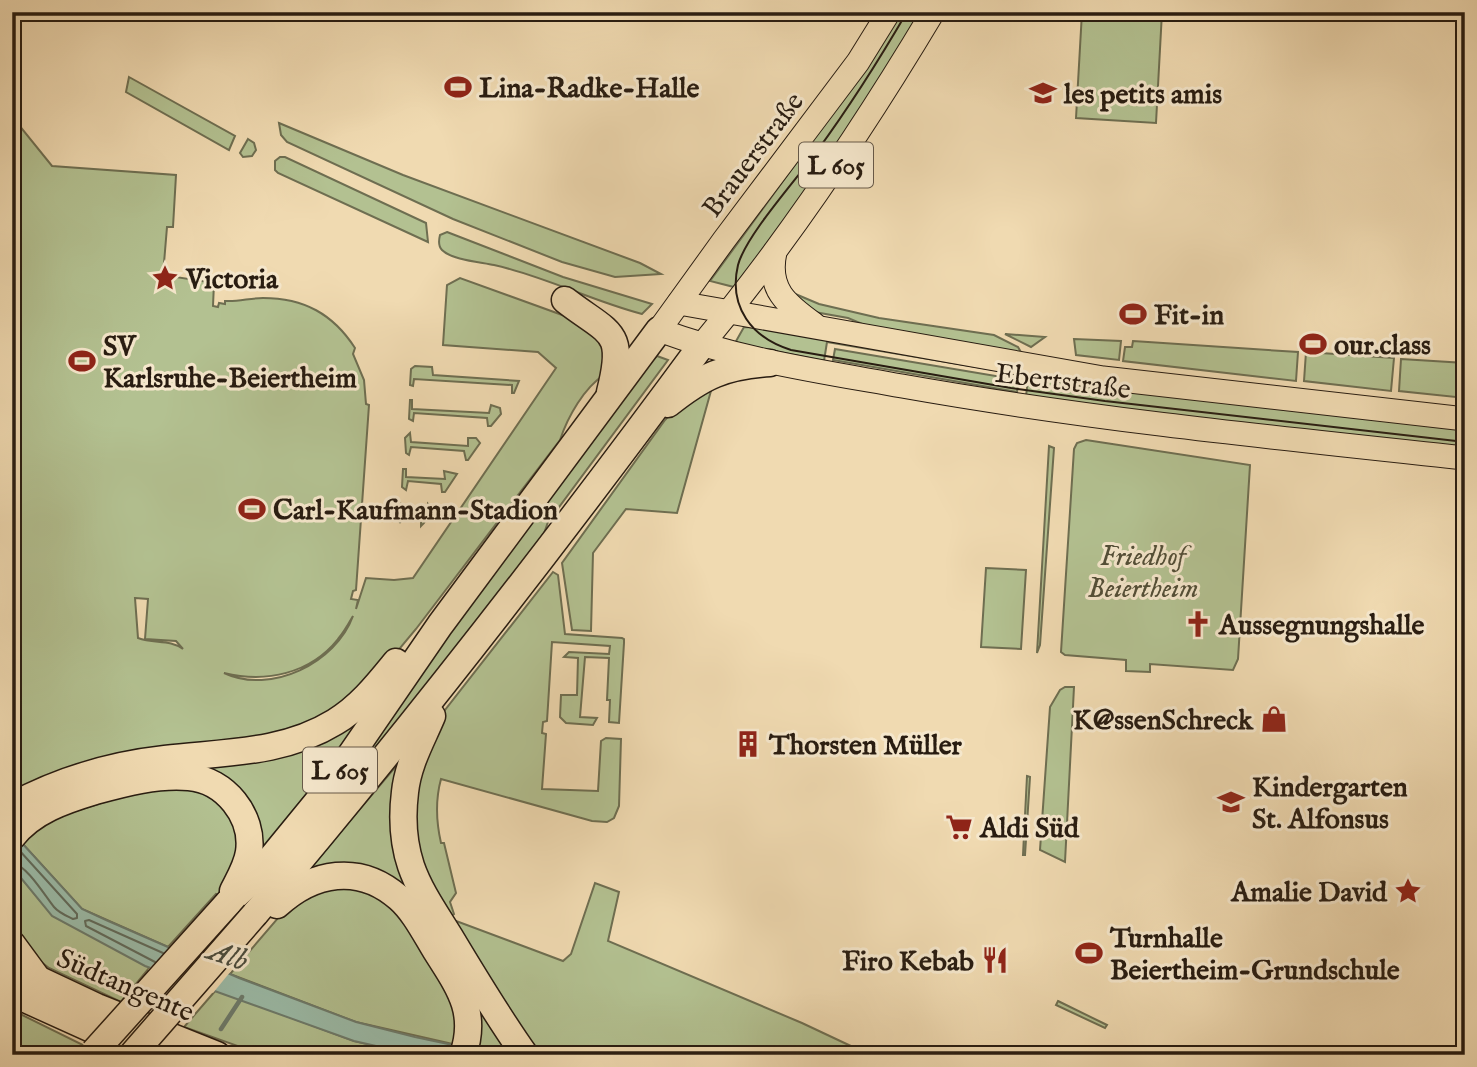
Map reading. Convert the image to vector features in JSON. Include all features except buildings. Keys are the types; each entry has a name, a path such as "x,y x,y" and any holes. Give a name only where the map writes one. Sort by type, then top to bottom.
{"highway":[{"path":"565,300 597,322 614,339 617,358 607,401"},
{"name":"L 605","path":"92,1054 228,903 260,872 323,795 440,625 659,330"},
{"name":"L 605","path":"132,1055 255,915 438,693 701,346"},
{"path":"647,420 687,389 716,373 731,367 770,363"},
{"path":"12,806 75,778 133,763 256,750 301,739 347,715 410,647 440,625"},
{"path":"438,693 436,709 420,740 408,774 403,816 405,842 411,865 455,982 466,1004 470,1027 463,1055"},
{"path":"12,837 24,823 52,806 109,787 158,778 188,777 212,783 240,809 250,841 246,865 228,903"},
{"path":"255,915 273,909 295,889 310,881 341,876 381,886 399,898 442,943 525,1055"},
{"path":"12,944 40,982"},
{"name":"Südtangente","path":"12,967 135,1024 217,1055"},
{"name":"Südtangente","path":"12,993 149,1055"}],"main road":[{"name":"Brauerstraße","path":"659,330 858,62 889,12"},
{"name":"L 605","path":"701,346 819,191 882,97 933,12"},
{"path":"775,252 772,269 782,297 820,328"},
{"name":"Ebertstraße","path":"679,303 1102,378 1465,419"},
{"name":"Ebertstraße","path":"659,330 701,346 770,363 1021,405 1465,457"}],"green space":[{"path":"898,12 926,12 834,158 734,287 710,281 846,95"},
{"path":"1082,12 1162,12 1156,123 1076,118"},
{"path":"129,77 235,136 229,150 126,92"},
{"path":"12,101 15,101 14,119 52,166 176,175 173,227 167,227 163,275 214,283 213,306 218,307 219,303 225,304 225,301 263,298 304,305 327,317 355,348 353,354 364,380 366,404 369,405 356,590 353,591 351,599 358,600 356,609 366,578 413,578 556,368 538,352 443,345 447,285 460,278 587,324 609,343 605,374 590,387 578,403 560,440 416,629 366,689 304,733 12,797","holes":["135,598 148,599 145,639 176,641 183,649 173,644 138,638","353,616 345,633 332,648 300,670 262,680 242,679 224,673 256,677 301,668 327,651"]},
{"path":"279,123 403,175 640,263 661,274 615,277 562,262 453,219 287,142 281,135"},
{"path":"248,139 254,143 256,150 252,156 243,157 240,153"},
{"path":"280,157 426,223 428,242 278,173 275,170 275,161"},
{"path":"447,232 563,277 652,304 642,314 513,270 452,256 439,245 440,235"},
{"path":"793,293 819,304 879,318 994,335 1018,347 1022,354 867,326 848,318 809,311"},
{"path":"744,327 1018,374 827,342 824,361 735,343"},
{"path":"1005,334 1045,337 1031,347"},
{"path":"1074,339 1121,341 1119,360 1076,355"},
{"path":"1133,341 1298,352 1296,381 1123,361 1125,347 1132,347"},
{"path":"835,349 1019,380 1017,392 833,360"},
{"path":"1306,352 1394,358 1391,391 1304,381"},
{"path":"657,356 668,360 548,522 540,545 247,910 242,907 641,371"},
{"path":"1401,359 1465,363 1465,398 1399,391"},
{"path":"415,366 432,367 433,375 519,381 514,393 512,385 414,379 413,386 410,385 411,369"},
{"path":"1029,372 1465,424 1465,453 1025,404"},
{"path":"714,380 677,513 626,509 593,553 591,631 572,630 562,563 665,420 683,399"},
{"path":"410,400 412,409 489,413 491,405 500,408 501,414 491,426 488,426 487,418 414,413 413,421 409,419"},
{"path":"410,433 411,442 468,446 468,438 476,438 480,443 468,460 464,451 411,447 409,455 406,453 405,438"},
{"name":"Friedhof Beiertheim","path":"1086,440 1250,465 1238,659 1233,670 1150,664 1150,672 1126,671 1126,660 1065,655 1061,652 1074,449 1077,443"},
{"path":"1049,446 1054,448 1040,645 1037,653"},
{"path":"403,469 406,469 406,477 445,479 444,471 457,474 445,492 442,492 441,484 408,481 406,490 402,487"},
{"path":"401,503 401,510 428,512 428,504 432,508 421,526 421,517 402,516 400,523 398,509"},
{"path":"986,568 1026,570 1021,649 981,647"},
{"path":"553,572 558,575 565,634 622,638 624,643 619,723 609,722 609,658 585,657 580,717 597,718 593,725 566,723 560,717 561,695 577,695 578,658 564,657 569,652 609,654 610,646 552,642 547,721 543,722 542,733 546,734 542,789 598,791 601,741 606,738 621,739 619,806 614,818 607,822 592,821 441,779 437,803 438,827 456,893 450,902 454,914 448,918 563,961 571,954 595,883 619,892 608,941 802,1023 870,1055 535,1055 423,880 409,799 438,719"},
{"path":"1074,687 1065,862 1040,850 1050,707 1060,690"},
{"path":"365,712 309,791 257,854 247,810 140,768"},
{"path":"403,758 413,903 304,875"},
{"path":"1027,776 1030,777 1023,855"},
{"path":"162,784 221,797 243,845 219,895 216,894 168,947 82,909 21,842 50,819"},
{"path":"12,867 53,916 150,967 121,1002 49,968 32,955 12,933"},
{"path":"343,883 390,901 455,1002 457,1045 356,1022 230,974 296,897"},
{"path":"216,990 354,1041 416,1055 263,1055 184,1027"},
{"path":"474,997 512,1055 474,1055"},
{"path":"1058,1001 1107,1025 1105,1028 1056,1005"},
{"path":"12,1010 83,1045 73,1055 12,1055"}],"water":[{"path":"12,836 21,842 82,909 106,920 239,978 356,1022 500,1055 416,1055 354,1041 145,966 52,916 12,867"}],"pier":[{"path":"172,945 231,971 213,993 148,970"}],"waterway":[{"path":"221,1029 242,997"}],"tram line":[{"path":"907,12 841,117 761,223 743,253 736,280 740,307 754,329 765,338 791,350 1011,388 1465,442"}],"place":[{"name":"Lina-Radke-Halle","path":"458,87"},
{"name":"les petits amis","path":"1043,93"},
{"name":"Victoria","path":"165,278"},
{"name":"Fit-in","path":"1133,314"},
{"name":"our.class","path":"1313,344"},
{"name":"SV Karlsruhe-Beiertheim","path":"82,361"},
{"name":"Carl-Kaufmann-Stadion","path":"252,509"},
{"name":"Aussegnungshalle","path":"1198,624"},
{"name":"K@ssenSchreck","path":"1274,719"},
{"name":"Thorsten Müller","path":"748,744"},
{"name":"Kindergarten St. Alfonsus","path":"1231,802"},
{"name":"Aldi Süd","path":"959,827"},
{"name":"Amalie David","path":"1408,891"},
{"name":"Turnhalle Beiertheim-Grundschule","path":"1089,953"},
{"name":"Firo Kebab","path":"995,960"}],"water label":[{"name":"Alb","path":"228,955"}]}
